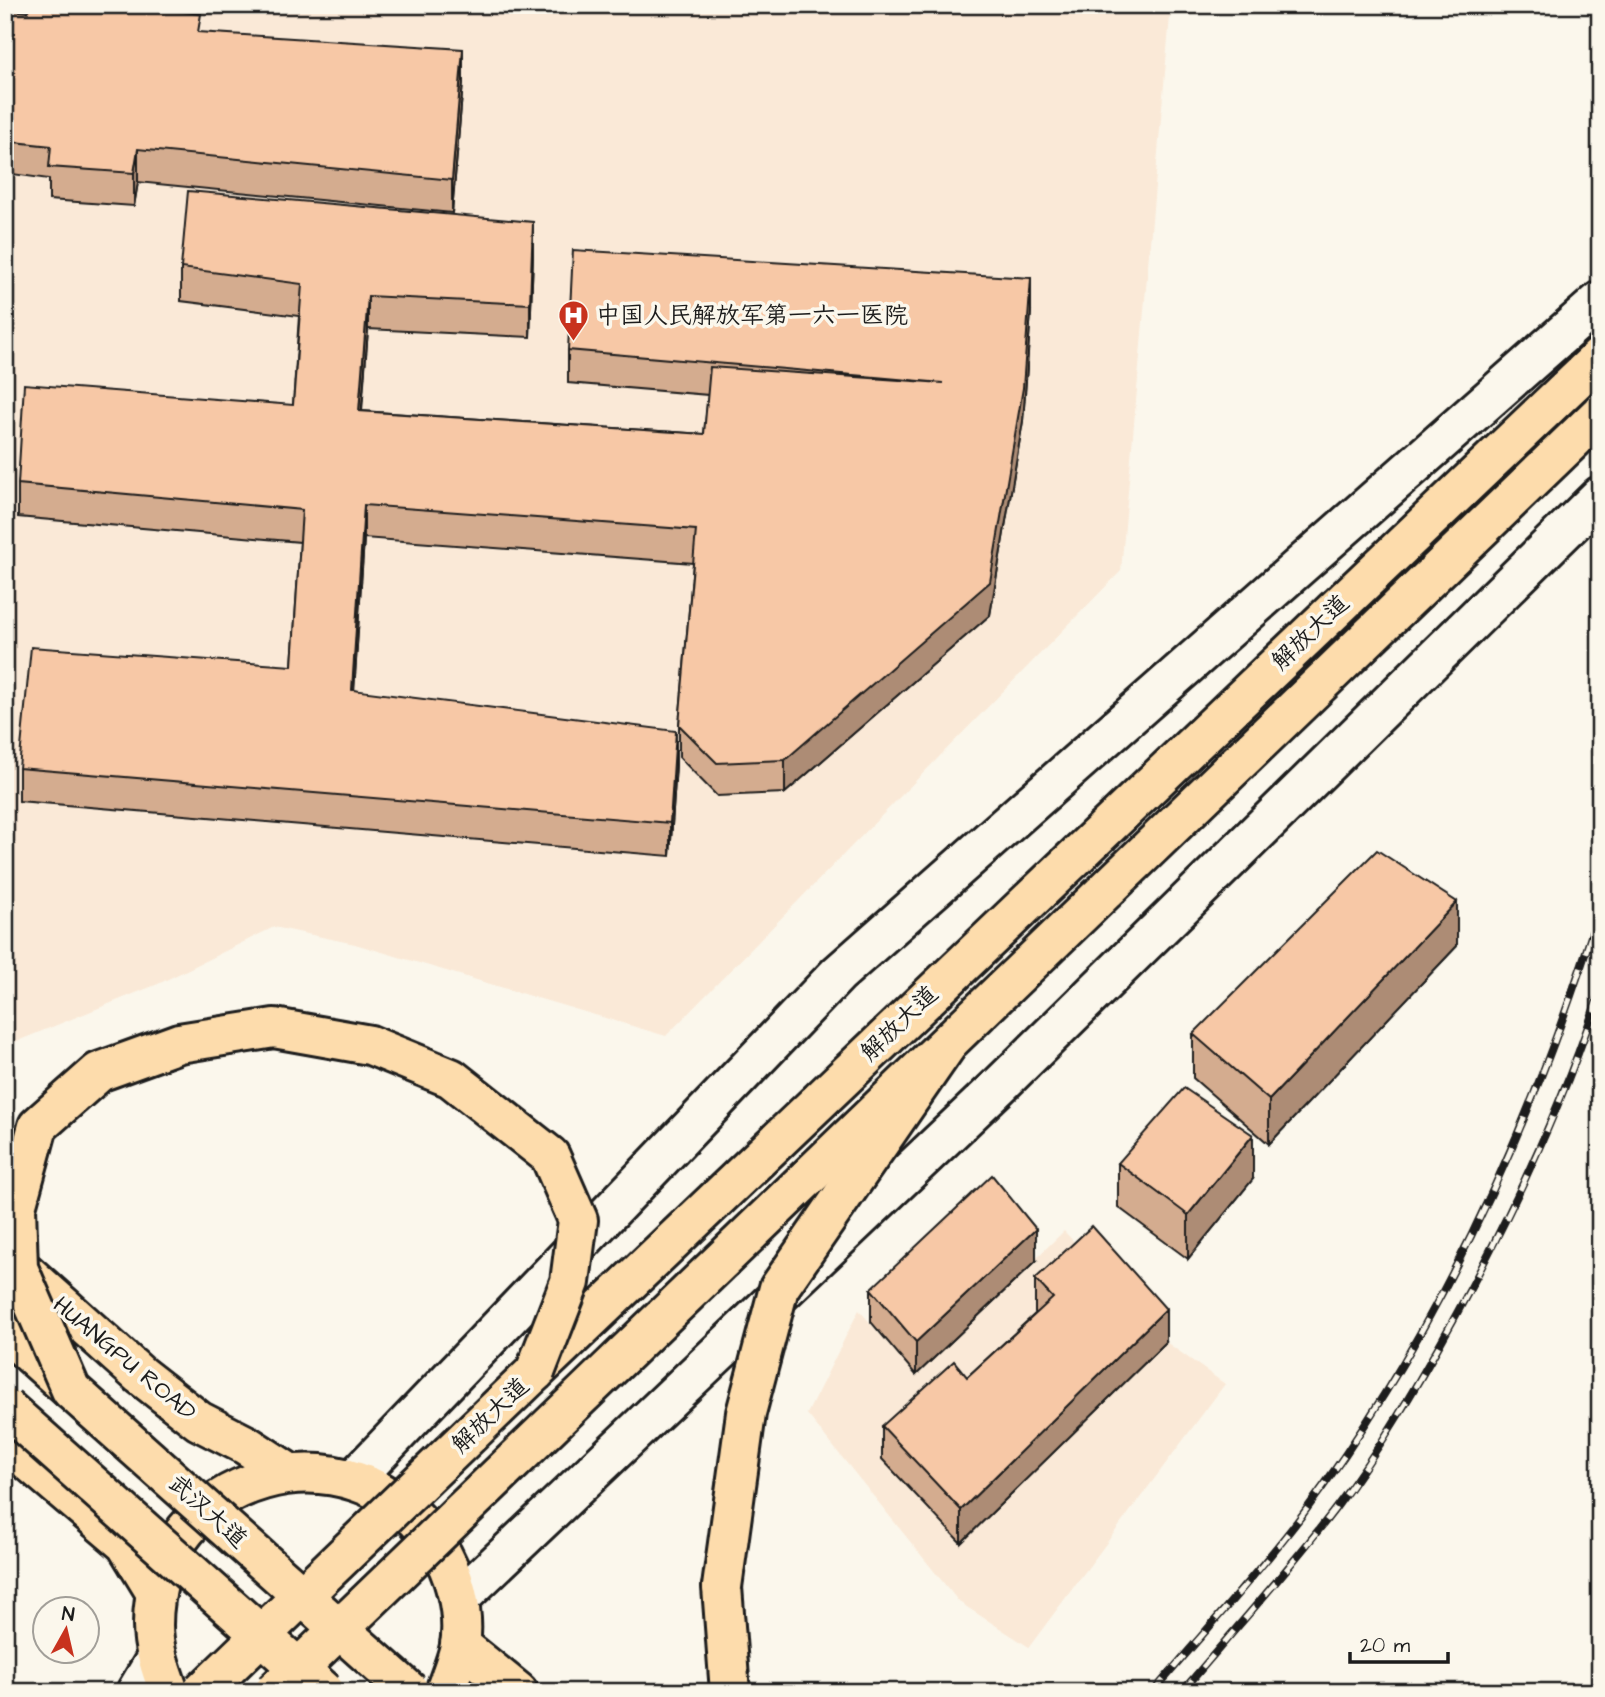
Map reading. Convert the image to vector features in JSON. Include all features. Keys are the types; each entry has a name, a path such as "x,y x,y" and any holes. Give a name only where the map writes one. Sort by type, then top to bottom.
{"main road":[{"path":"354,1479 838,974 1600,301"},
{"name":"解放大道","path":"202,1692 1600,357"},
{"path":"274,1692 1600,414"},
{"path":"459,1599 998,1087 1600,496"},
{"path":"71,1390 18,1268 16,1206 38,1126 99,1072 179,1043 274,1028 370,1045 452,1079 550,1156 578,1220 570,1282 535,1372"},
{"path":"730,1692 722,1587 746,1413 779,1288 947,1045"},
{"name":"HUANGPU ROAD","path":"5,1254 140,1375 179,1406 199,1421 246,1445 289,1474"},
{"name":"武汉大道","path":"5,1331 410,1692"},
{"path":"5,1407 325,1692"},
{"path":"5,1441 126,1544 156,1593"},
{"path":"136,1692 163,1674 153,1625 156,1593 173,1549 203,1512 243,1486 289,1474 321,1473 354,1479 392,1497 423,1525 446,1559 459,1599 460,1645 445,1692"},
{"path":"460,1645 518,1692"}],"shaded area":[{"name":"中国人民解放军第一六一医院","path":"5,5 1171,5 1121,571 666,1036 355,944 274,927 158,984 5,1046"},
{"path":"1064,1231 1166,1342 1225,1384 1029,1647 959,1602 807,1414 859,1310 916,1375"}],"building":[{"path":"29,5 121,5 201,14 198,32 463,49 452,180 138,149 134,173 49,167 51,146 5,141 5,10 28,12"},
{"path":"188,191 533,222 530,304 368,296 359,411 704,434 710,367 943,383 568,350 573,250 1031,278 1023,388 990,582 785,760 717,763 679,725 696,530 364,505 352,690 676,731 670,823 19,768 31,647 292,666 302,510 18,484 24,384 293,405 302,284 181,268"},
{"path":"1377,850 1457,902 1269,1100 1193,1034"},
{"path":"1184,1088 1253,1135 1188,1215 1118,1163"},
{"path":"992,1175 1036,1229 916,1342 871,1289"},
{"path":"1092,1226 1166,1309 961,1510 882,1426 954,1361 967,1377 1053,1298 1035,1279"}],"railway":[{"path":"1153,1692 1303,1514 1352,1445 1397,1373 1477,1224 1512,1146 1574,988 1600,908"},
{"path":"1182,1692 1335,1509 1414,1390 1517,1197 1570,1075 1600,991"}],"place":[{"name":"中国人民解放军第一六一医院","path":"573,342"}]}
